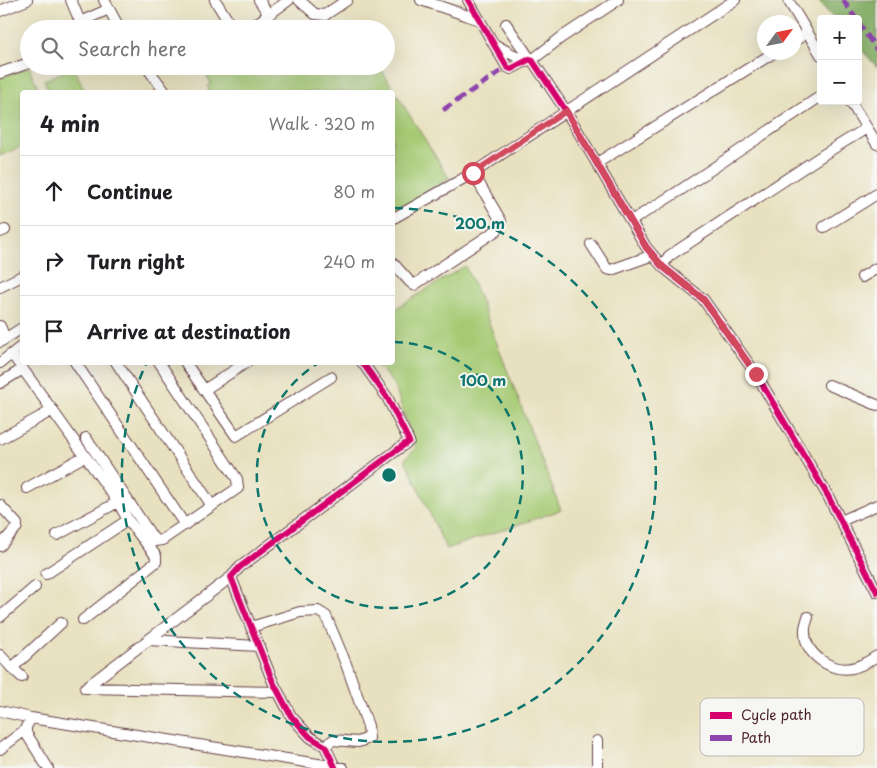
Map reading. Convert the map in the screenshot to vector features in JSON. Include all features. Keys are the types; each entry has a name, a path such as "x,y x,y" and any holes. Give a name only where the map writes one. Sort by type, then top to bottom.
{"street":[{"path":"0,11 27,0"},
{"path":"215,0 227,20"},
{"path":"260,0 269,15"},
{"path":"262,20 289,0"},
{"path":"299,0 315,14 324,15 346,0"},
{"path":"421,0 480,20"},
{"path":"468,0 507,67 511,69 529,60 618,0"},
{"path":"395,216 473,173 735,0"},
{"path":"788,0 817,49"},
{"path":"74,1 80,20"},
{"path":"87,20 107,4 115,20"},
{"path":"506,24 529,60 566,111 646,247 662,266 703,299 756,374 828,496 877,591"},
{"path":"802,36 807,33"},
{"path":"597,163 762,60"},
{"path":"0,73 20,67"},
{"path":"153,75 164,90"},
{"path":"631,221 817,99"},
{"path":"853,105 877,144"},
{"path":"662,266 669,256 826,153 868,128"},
{"path":"395,265 414,285 497,230 501,221 473,173"},
{"path":"824,227 877,194"},
{"path":"591,244 607,269 611,270 653,255"},
{"path":"862,277 877,268"},
{"path":"0,287 20,277"},
{"path":"0,326 3,340 20,329"},
{"path":"0,363 20,348"},
{"path":"12,354 20,365"},
{"path":"20,365 157,560 83,620"},
{"path":"77,365 185,524"},
{"path":"118,365 212,506"},
{"path":"86,438 156,541 162,540 238,488 237,479 161,365"},
{"path":"187,365 236,436 331,377"},
{"path":"204,390 242,365"},
{"path":"278,692 85,688 231,577 240,567 409,442 387,397 364,365"},
{"path":"0,383 23,369"},
{"path":"828,385 877,405"},
{"path":"0,439 53,410"},
{"path":"27,488 85,456"},
{"path":"57,535 118,502"},
{"path":"841,521 877,504"},
{"path":"0,505 17,524 17,527 0,546"},
{"path":"46,574 128,520"},
{"path":"231,577 278,692 291,716 310,737 325,746 339,767"},
{"path":"0,617 34,587"},
{"path":"251,628 300,612 318,611 326,616 346,664 368,726 369,738 358,742 333,740 325,746"},
{"path":"808,617 804,631 807,645 815,656 827,664 838,668 850,668 862,665 877,656"},
{"path":"12,668 61,623"},
{"path":"148,640 259,646"},
{"path":"0,655 22,677"},
{"path":"0,711 31,718 339,767"},
{"path":"0,749 26,730 31,718"},
{"path":"26,730 48,768"},
{"path":"597,741 597,768"}],"green space":[{"path":"817,0 877,0 877,67 862,50 862,15 830,15"},
{"path":"20,70 20,75 33,75 39,90 20,90 20,147 0,156 0,78"},
{"path":"56,75 78,75 84,90 48,90 44,80"},
{"path":"206,75 385,75 394,90 209,90 208,86 211,83"},
{"path":"395,92 449,178 395,213"},
{"path":"465,266 476,289 561,510 446,549 405,459 416,448 394,385 378,365 395,365 395,309"}],"marked path":[{"path":"843,0 853,15"},
{"path":"862,28 877,50"},
{"path":"443,110 507,67"}],"cycle path":[{"path":"468,0 507,67 511,69 530,59 532,60 566,111 646,247 662,266 703,299 756,374 828,496 877,592"},
{"path":"335,767 325,746 310,737 291,716 273,682 231,577 240,567 409,441 387,397 364,365"}],"route":[{"path":"473,173 566,111 646,247 662,266 703,299 756,374"}]}
